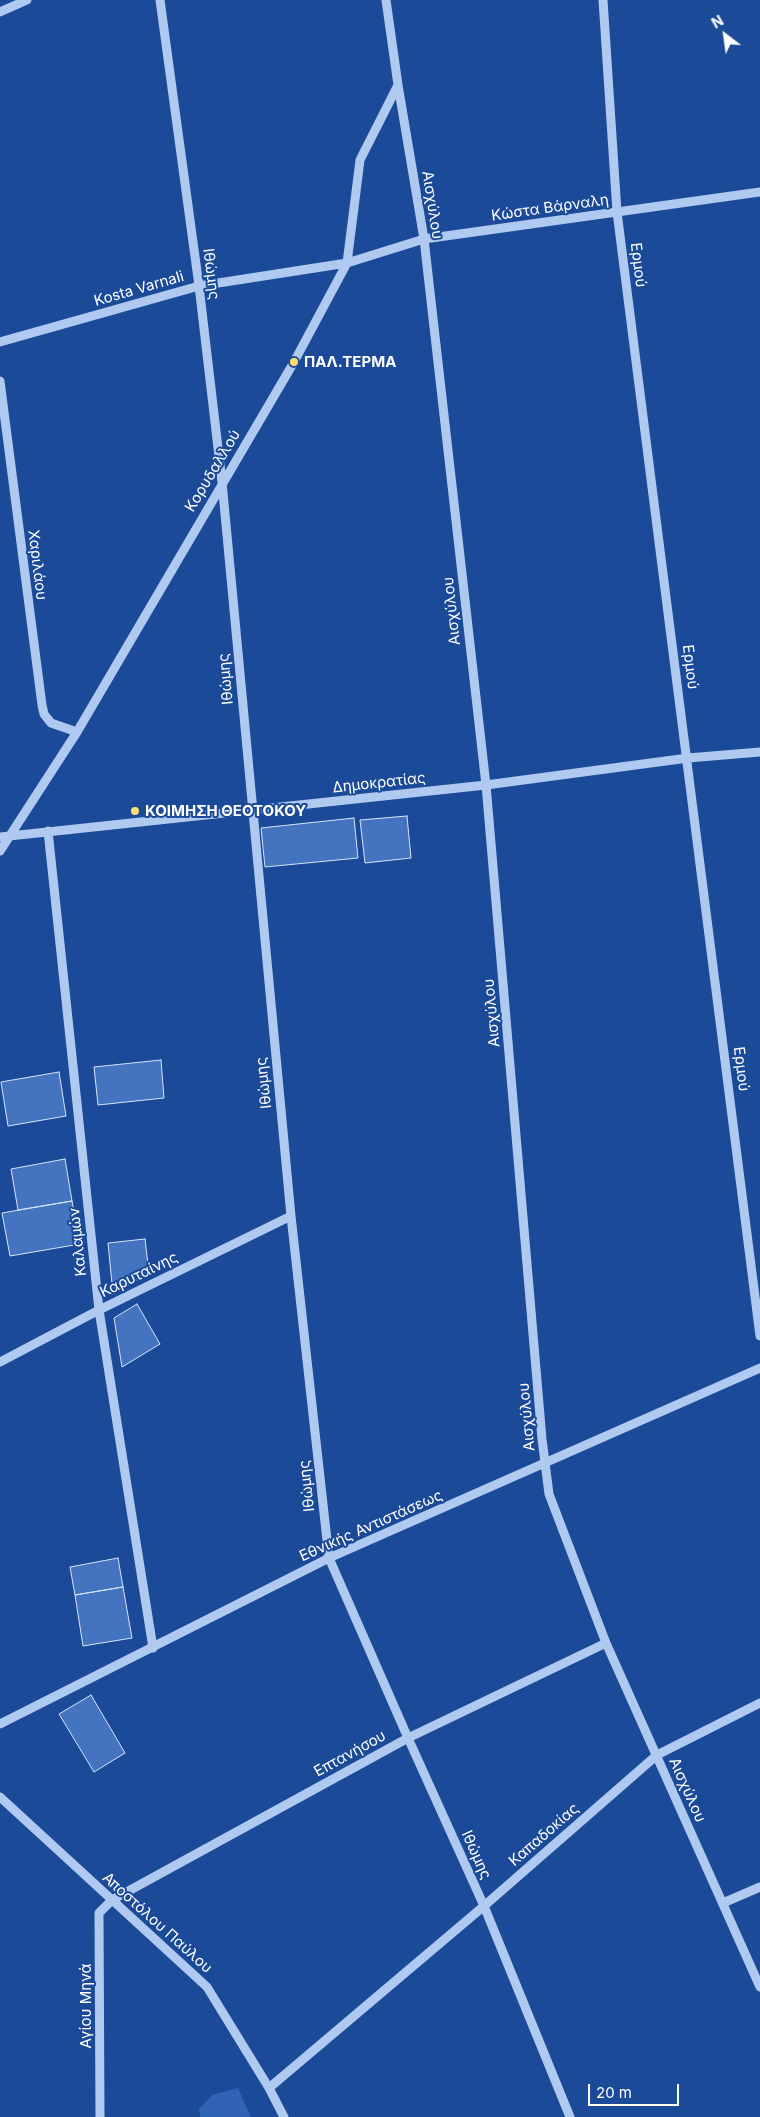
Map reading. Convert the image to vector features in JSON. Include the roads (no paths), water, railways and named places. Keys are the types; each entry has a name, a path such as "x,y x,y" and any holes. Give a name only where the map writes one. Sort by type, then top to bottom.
{"street":[{"path":"0,12 28,0"},
{"name":"Ιθώμης","path":"160,0 199,286 222,482 251,810 291,1216 329,1558 484,1906 570,2117"},
{"name":"Αισχύλου","path":"386,0 424,239 486,785 545,1464 550,1494 606,1643 760,1987"},
{"name":"Ερμού","path":"603,0 617,212 688,758 760,1336"},
{"name":"Κορυδαλλού","path":"0,851 4,836 77,732 294,362 346,263 360,160 398,84"},
{"name":"Κώστα Βάρναλη","path":"346,263 424,239 760,192"},
{"name":"Kosta Varnali","path":"0,342 199,286 346,263"},
{"name":"Χαριλάου","path":"0,381 42,705 44,714 51,723 77,732"},
{"name":"Δημοκρατίας","path":"4,836 486,785 688,758 760,752"},
{"name":"Καλαμών","path":"48,831 99,1310 153,1648"},
{"name":"Καρυταίνης","path":"0,1362 99,1310 291,1216"},
{"name":"Εθνικής Αντιστάσεως","path":"0,1724 329,1558 760,1368"},
{"name":"Επτανήσου","path":"112,1900 408,1738 606,1643"},
{"name":"Καπαδοκίας","path":"269,2088 484,1906 656,1755 760,1703"},
{"name":"Αποστόλου Παύλου","path":"0,1797 207,1987 269,2088 284,2117"},
{"path":"723,1903 760,1887"},
{"name":"Αγίου Μηνά","path":"100,2117 100,1913 112,1900"}],"place":[{"name":"ΠΑΛ.ΤΕΡΜΑ","path":"294,362"},
{"name":"ΚΟΙΜΗΣΗ ΘΕΟΤΟΚΟΥ","path":"135,811"}]}
